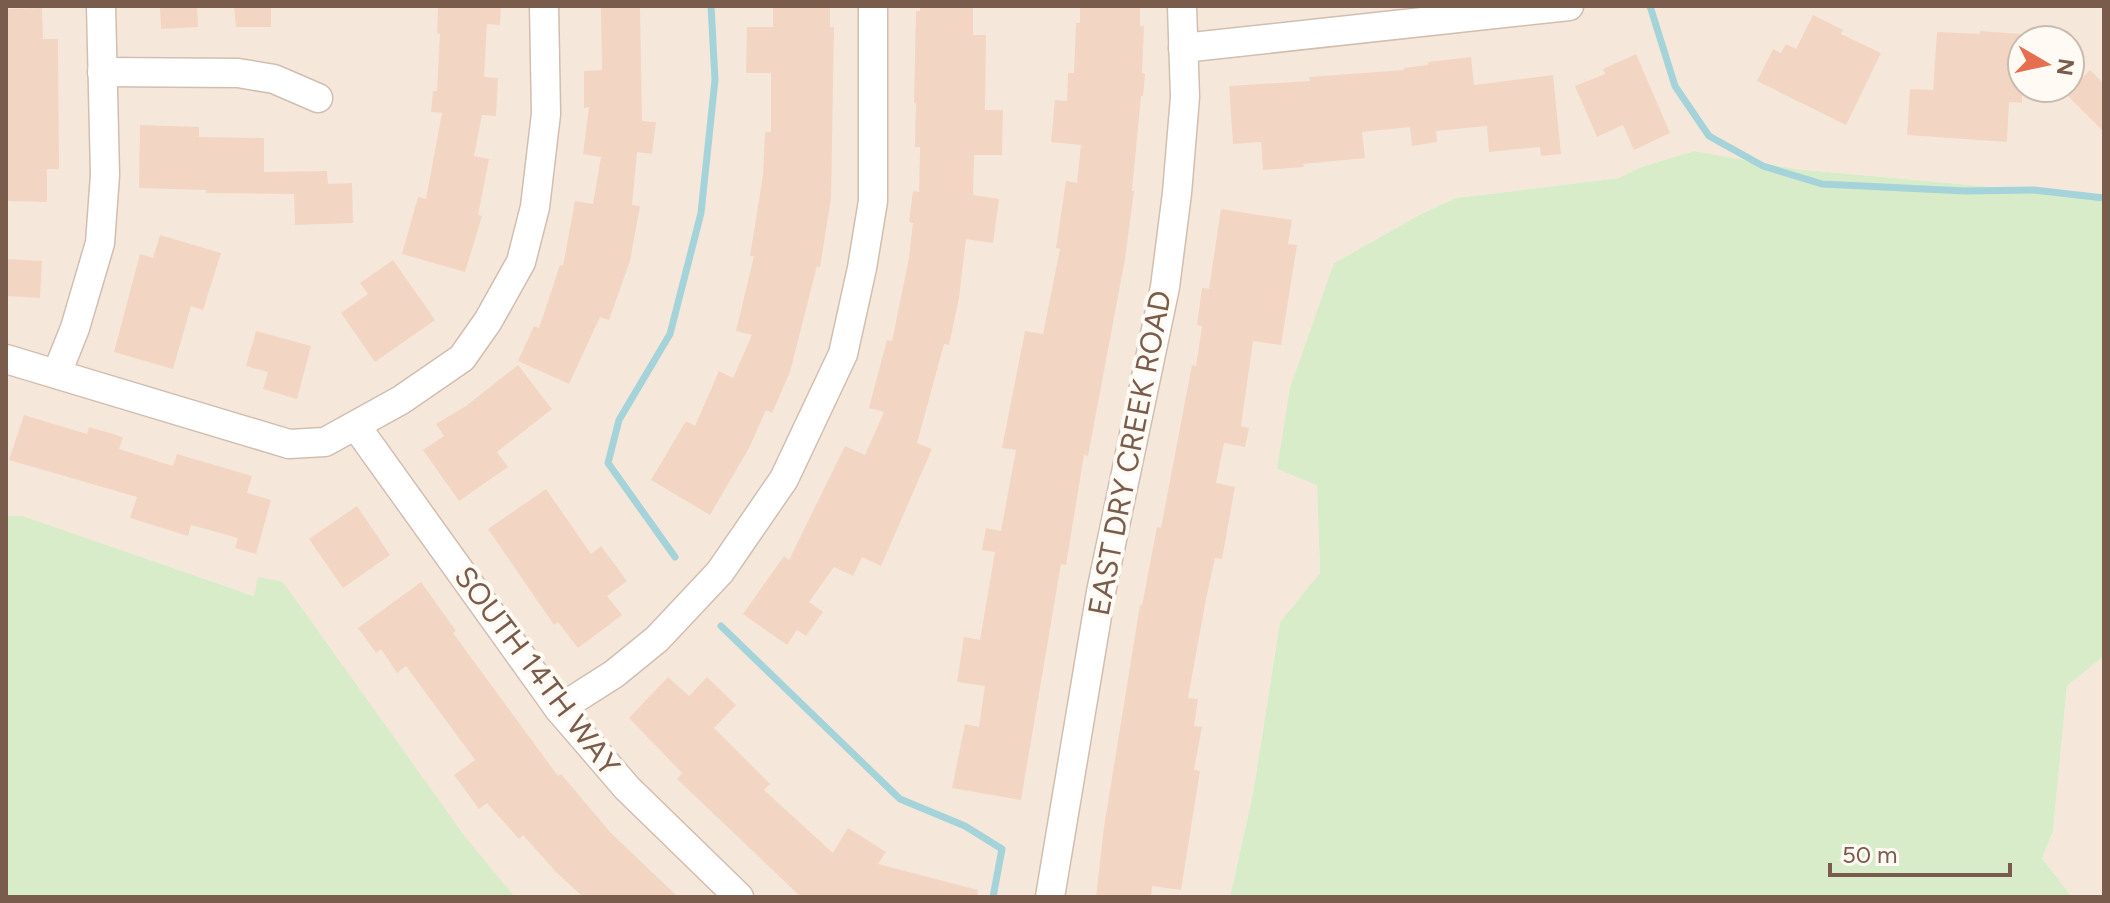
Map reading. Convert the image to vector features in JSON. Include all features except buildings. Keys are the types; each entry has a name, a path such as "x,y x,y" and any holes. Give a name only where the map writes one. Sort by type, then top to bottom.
{"street":[{"path":"57,373 75,328 100,243 105,175 101,6"},
{"path":"6,359 289,444 325,442 401,400 462,358 488,321 521,262 535,207 546,114 544,6"},
{"path":"559,709 614,674 657,639 720,572 784,479 843,354 873,201 873,6"},
{"name":"EAST DRY CREEK ROAD","path":"1050,897 1101,592 1165,287 1183,113 1182,6"},
{"path":"1183,48 1569,6"},
{"path":"102,72 238,73 274,79 318,98"},
{"name":"SOUTH 14TH WAY","path":"356,426 559,709 627,788 739,897"}],"shaded area":[{"path":"6,6 2104,6 2104,197 1796,169 1694,151 1641,167 1620,178 1456,198 1334,263 1277,469 1317,484 1320,574 1280,622 1253,793 1230,897 515,897 254,596 23,516 6,516"},
{"path":"2104,656 2104,897 2072,897 2042,858 2053,832 2067,686"}],"green space":[{"path":"1694,151 1796,169 2104,197 2104,656 2067,686 2053,832 2042,858 2072,897 1230,897 1253,793 1280,622 1320,573 1317,485 1277,469 1290,388 1334,263 1456,198 1619,178 1641,167"},
{"path":"6,516 23,516 254,596 258,577 283,582 466,838 515,897 6,897"}],"waterway":[{"path":"675,557 608,463 619,420 670,334 701,213 715,80 711,6"},
{"path":"1650,6 1675,86 1709,136 1763,166 1822,184 1965,191 2034,190 2104,198"},
{"path":"721,626 900,799 965,826 1002,849 993,897"}]}
